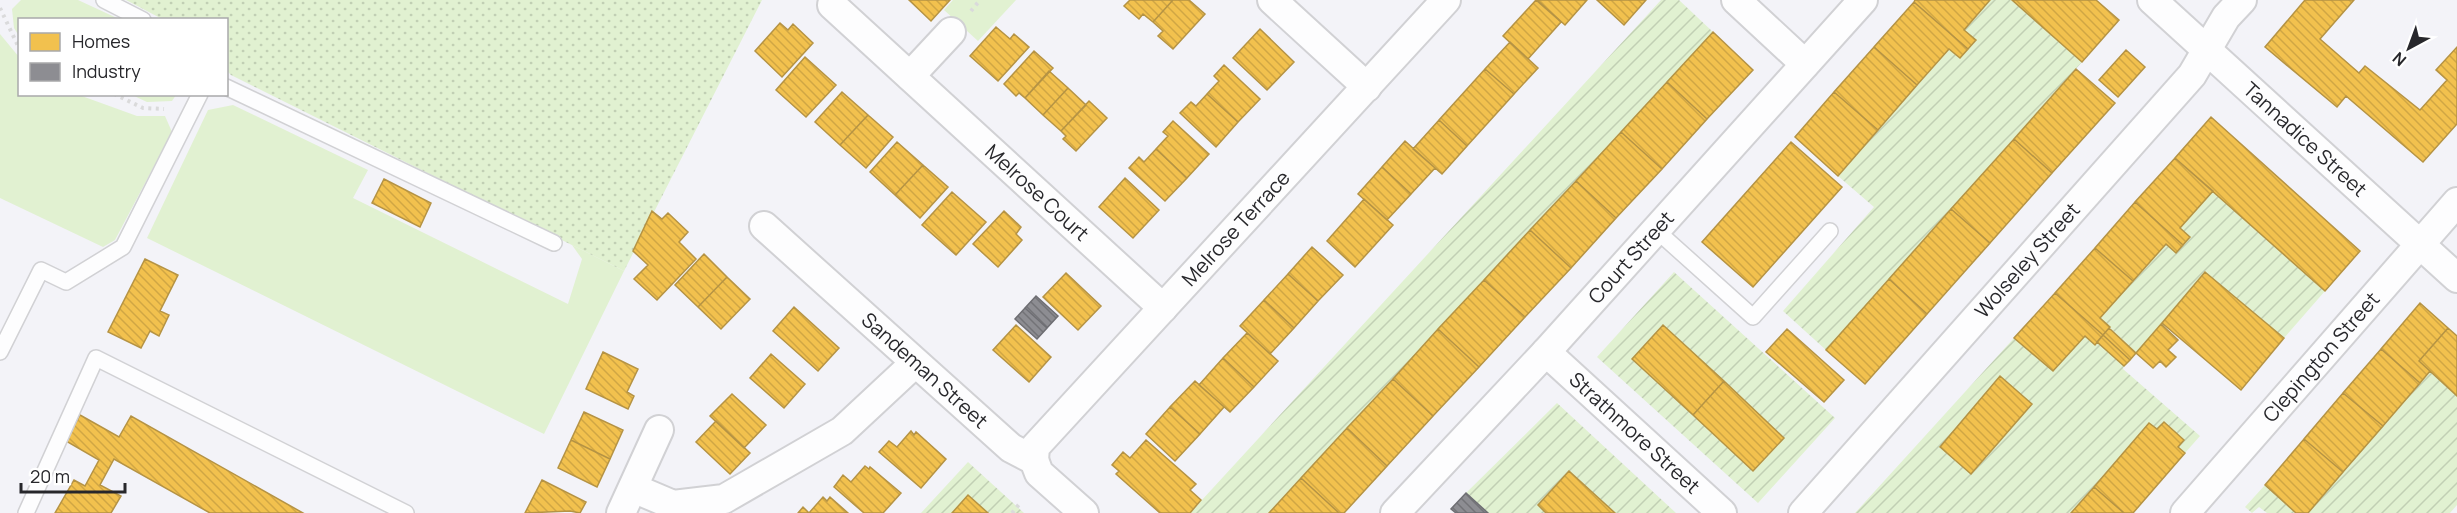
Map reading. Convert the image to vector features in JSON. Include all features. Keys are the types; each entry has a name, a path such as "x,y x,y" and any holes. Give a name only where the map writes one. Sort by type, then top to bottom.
{"street":[{"path":"1272,0 1367,87"},
{"name":"Melrose Terrace","path":"1034,460 1035,447 1446,0"},
{"path":"1736,0 1805,64"},
{"name":"Court Street","path":"1395,513 1546,352 1863,0"},
{"name":"Tannadice Street","path":"2152,0 2457,278"},
{"name":"Wolseley Street","path":"1803,513 2192,75 2226,18 2242,0"},
{"name":"Melrose Court","path":"830,2 1163,308"},
{"path":"910,76 951,32"},
{"name":"Clepington Street","path":"2185,513 2457,202"},
{"name":"Sandeman Street","path":"764,226 1011,448 1034,460 1040,473 1083,513"},
{"name":"Strathmore Street","path":"1546,352 1722,513"},
{"path":"659,430 627,501 673,505 724,499 842,431 915,363"}],"lane":[{"path":"104,0 139,18"},
{"path":"228,88 554,243"},
{"path":"0,352 41,270 66,282 123,247 199,96"},
{"path":"1656,230 1753,317 1830,231"},
{"path":"26,513 96,358 406,513"}],"path":[{"path":"0,8 18,46"},
{"path":"118,96 143,108 192,111"},
{"path":"1012,513 1021,502"}],"green space":[{"path":"21,0 78,0 117,18 18,18 18,34 14,28 12,9"},
{"path":"126,0 762,0 624,271 231,75 228,72 228,18 160,18"},
{"path":"953,0 1016,0 978,41 944,10"},
{"path":"1661,0 1679,0 1713,32 1269,513 1190,513"},
{"path":"1990,0 2012,0 2082,62 1826,350 1783,311 1874,207 1838,176 1949,49 1960,58 1976,41 1964,30"},
{"path":"0,34 18,56 18,96 82,96 137,116 165,116 172,132 115,240 103,247 0,198"},
{"path":"134,96 175,96 172,101 147,102"},
{"path":"233,105 368,170 353,198 568,304 582,259 572,245 624,271 544,434 147,238 208,110"},
{"path":"2213,191 2325,291 2284,338 2205,272 2136,353 2100,318 2166,244 2176,253 2190,237 2180,228"},
{"path":"1674,272 1835,418 1758,503 1597,357"},
{"path":"2085,336 2094,344 2097,342 2124,366 2123,369 2200,436 2185,453 2178,447 2184,440 2164,422 2157,429 2149,423 2071,513 1855,513 2014,338 2053,371"},
{"path":"2430,371 2457,396 2457,505 2450,513 2308,513"},
{"path":"1557,403 1676,513 1488,513 1466,493"},
{"path":"968,462 1024,513 921,513"},
{"path":"2265,485 2296,513 2267,513 2259,507 2252,513 2245,507"}],"building: Homes":[{"path":"909,0 950,0 931,21"},
{"path":"1130,0 1173,0 1153,22 1143,14 1139,19 1124,6"},
{"path":"1173,0 1189,0 1205,14 1173,49 1158,36 1163,31 1153,22"},
{"path":"1536,0 1561,22 1528,59 1503,36"},
{"path":"1537,0 1587,0 1565,25"},
{"path":"1597,0 1646,0 1624,25"},
{"path":"1915,0 1990,0 1964,30 1976,40 1968,49 1914,2"},
{"path":"2012,0 2096,0 2119,20 2082,62"},
{"path":"2305,0 2354,0 2320,39 2359,73 2365,66 2420,110 2447,80 2436,70 2457,47 2457,124 2423,162 2346,96 2337,107 2265,47"},
{"path":"1914,2 1968,49 1960,58 1949,49 1917,85 1874,47"},
{"path":"780,23 788,30 793,24 813,43 782,77 755,51"},
{"path":"996,27 1010,39 1014,34 1029,47 998,81 970,56"},
{"path":"1260,29 1294,62 1267,90 1233,58"},
{"path":"1713,32 1753,70 1707,119 1667,82"},
{"path":"1510,42 1538,68 1514,94 1485,69"},
{"path":"1874,47 1917,85 1878,130 1834,92"},
{"path":"2126,50 2145,67 2118,97 2099,80"},
{"path":"1034,51 1053,68 1025,98 1019,93 1016,96 1004,84"},
{"path":"805,57 836,85 806,117 776,90"},
{"path":"1224,65 1260,99 1238,122 1207,94 1219,81 1214,76"},
{"path":"1485,69 1514,94 1467,146 1439,120"},
{"path":"2076,69 2115,103 2052,173 2014,139"},
{"path":"1049,71 1068,88 1043,115 1025,98"},
{"path":"1667,82 1707,119 1662,169 1621,132"},
{"path":"1068,88 1086,105 1061,131 1043,115"},
{"path":"842,92 868,115 840,145 815,122"},
{"path":"1834,92 1878,130 1838,176 1795,137"},
{"path":"1207,94 1238,122 1216,147 1180,113 1191,102 1196,106"},
{"path":"1089,101 1107,118 1076,151 1063,139 1066,136 1061,131"},
{"path":"868,115 893,137 866,168 840,145"},
{"path":"2211,117 2360,251 2325,291 2175,158"},
{"path":"1439,120 1467,146 1442,174 1413,149"},
{"path":"1173,121 1209,154 1187,178 1156,149 1168,136 1163,132"},
{"path":"1621,132 1662,169 1616,218 1576,181"},
{"path":"2014,139 2052,173 1990,243 1951,209"},
{"path":"1405,141 1435,168 1411,194 1382,167"},
{"path":"897,142 923,165 895,195 870,172"},
{"path":"1791,142 1842,187 1753,287 1702,242"},
{"path":"1156,149 1187,178 1165,201 1129,168 1139,157 1144,162"},
{"path":"2175,158 2213,191 2180,228 2190,237 2183,245 2135,202"},
{"path":"923,165 948,187 920,218 895,195"},
{"path":"1382,167 1411,194 1387,220 1358,194"},
{"path":"1125,178 1159,210 1133,238 1099,207"},
{"path":"384,179 431,203 420,227 372,203"},
{"path":"1576,181 1616,218 1571,268 1530,230"},
{"path":"952,192 986,222 956,255 922,225"},
{"path":"1364,199 1393,225 1355,267 1327,241"},
{"path":"2135,202 2183,245 2176,253 2166,244 2133,281 2095,248"},
{"path":"1951,209 1990,243 1927,314 1889,279"},
{"path":"652,211 662,219 668,213 688,232 679,242 696,259 657,300 634,279 648,265 633,251"},
{"path":"1004,211 1021,227 1016,234 1022,240 998,267 973,244"},
{"path":"1530,230 1571,268 1525,317 1484,280"},
{"path":"1312,247 1343,275 1318,301 1288,274"},
{"path":"2095,248 2133,281 2100,318 2110,327 2103,335 2055,293"},
{"path":"704,254 727,277 698,307 675,285"},
{"path":"145,259 178,275 160,311 169,315 159,336 150,331 141,348 108,332"},
{"path":"2205,272 2284,338 2241,390 2162,323"},
{"path":"1066,273 1101,306 1078,330 1043,297"},
{"path":"1288,274 1318,301 1294,328 1264,300"},
{"path":"727,277 750,299 721,329 698,307"},
{"path":"1889,279 1927,314 1865,384 1826,350"},
{"path":"1484,280 1525,317 1479,367 1438,329"},
{"path":"2055,293 2103,335 2095,345 2085,336 2053,371 2014,338"},
{"path":"1264,300 1294,328 1270,354 1240,326"},
{"path":"2420,303 2448,328 2419,361 2430,371 2420,383 2381,349"},
{"path":"794,307 839,348 818,371 773,331"},
{"path":"2161,324 2178,340 2168,350 2176,357 2166,367 2160,361 2153,368 2136,353"},
{"path":"1016,325 1051,357 1029,382 993,350"},
{"path":"1663,325 1724,381 1693,415 1632,359"},
{"path":"2109,328 2136,353 2130,360 2103,335"},
{"path":"2448,328 2457,336 2457,396 2419,361"},
{"path":"1438,329 1479,367 1433,416 1393,379"},
{"path":"1787,329 1844,380 1824,402 1766,352"},
{"path":"1247,333 1278,361 1254,387 1223,358"},
{"path":"2103,335 2130,360 2124,366 2097,342"},
{"path":"2381,349 2420,383 2383,426 2343,393"},
{"path":"603,352 638,369 627,392 634,396 628,409 586,389"},
{"path":"771,354 805,384 784,408 750,378"},
{"path":"1223,358 1254,387 1230,412 1199,385"},
{"path":"2000,376 2032,404 1971,474 1940,447"},
{"path":"1393,379 1433,416 1387,466 1347,428"},
{"path":"1195,381 1224,407 1200,434 1170,407"},
{"path":"1724,381 1784,438 1753,471 1693,415"},
{"path":"2343,393 2383,426 2343,472 2304,439"},
{"path":"732,394 766,425 744,448 710,416"},
{"path":"1170,407 1200,434 1175,461 1146,434"},
{"path":"584,412 623,430 610,459 571,440"},
{"path":"80,415 119,437 131,416 303,513 210,513 114,459 100,485 121,496 111,513 55,513 74,480 85,486 99,460 66,441"},
{"path":"716,421 750,453 730,474 696,442"},
{"path":"2164,422 2184,440 2178,447 2185,453 2133,513 2124,513 2094,487 2149,423 2157,429"},
{"path":"1347,428 1387,466 1344,513 1339,513 1301,478"},
{"path":"911,431 914,435 916,432 946,459 921,488 879,452 889,441 897,447"},
{"path":"2304,439 2343,472 2308,513 2296,513 2265,485"},
{"path":"571,440 610,459 597,487 558,468"},
{"path":"1146,440 1196,484 1190,490 1201,500 1190,513 1160,513 1116,474 1119,471 1112,465 1123,452 1130,458"},
{"path":"865,466 869,469 870,467 901,493 883,513 864,513 834,487 843,475 851,482"},
{"path":"1569,471 1615,513 1546,513 1538,505"},
{"path":"1301,478 1339,513 1269,513"},
{"path":"542,480 586,502 580,513 570,511 525,513"},
{"path":"2094,487 2124,513 2071,513"},
{"path":"968,495 988,513 952,513"},
{"path":"823,497 827,501 830,497 848,513 809,513"},
{"path":"803,507 809,513 798,513"}],"building: Industry":[{"path":"1036,296 1058,316 1047,328 1025,308"},
{"path":"1025,308 1047,328 1037,339 1015,319"},
{"path":"1466,493 1488,513 1456,513 1451,509"}]}
